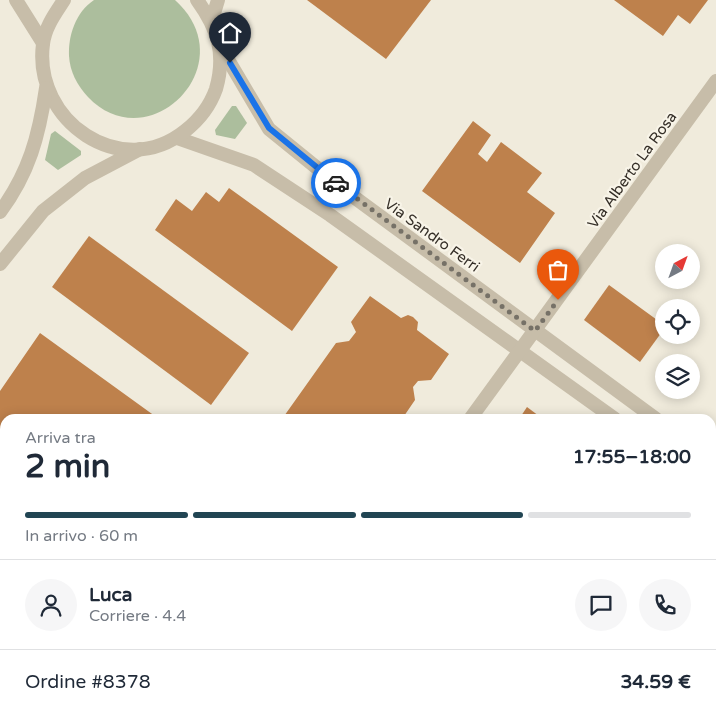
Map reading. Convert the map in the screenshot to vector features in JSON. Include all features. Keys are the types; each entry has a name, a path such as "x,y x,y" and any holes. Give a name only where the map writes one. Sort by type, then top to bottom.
{"street":[{"path":"16,0 43,42"},
{"path":"0,212 16,190 32,157 41,126 46,88 42,66 43,42 51,19 64,0"},
{"path":"46,88 61,115 83,135 110,147 140,149 159,145 177,138 198,121 212,99 220,73 220,46 212,20 197,0"},
{"path":"212,20 218,0"},
{"name":"Via Sandro Ferri","path":"220,46 269,128 343,189 649,414"},
{"name":"Via Alberto La Rosa","path":"474,414 716,81"},
{"path":"177,138 254,165 330,215 520,349 608,414"},
{"path":"0,264 43,211 85,178 140,149"}],"green space":[{"path":"94,0 175,0 194,25 200,51 195,76 181,96 161,111 137,118 112,114 88,97 77,83 69,56 70,40 78,17"},
{"path":"232,106 236,106 247,123 235,139 216,135 215,130"},
{"path":"55,131 81,151 81,155 58,170 45,160 51,134"}],"building":[{"path":"307,0 431,0 386,59"},
{"path":"614,0 708,0 690,24 678,15 663,36"},
{"path":"473,121 491,135 478,154 487,162 501,142 542,173 527,192 555,213 520,263 422,191"},
{"path":"229,188 338,267 292,331 155,230 176,199 192,211 206,192 219,202"},
{"path":"89,236 249,353 211,405 52,287"},
{"path":"609,285 655,318 655,341 640,362 584,320"},
{"path":"370,296 401,318 408,315 413,317 418,322 417,330 449,354 431,380 418,381 413,387 415,400 405,414 286,414 336,343 349,341 356,332 351,322"},
{"path":"40,333 152,414 0,414 0,391"},
{"path":"527,407 536,414 522,414"}],"way so far":[{"path":"336,183 535,331 558,300"}],"route":[{"path":"230,63 269,128 336,183"}]}
